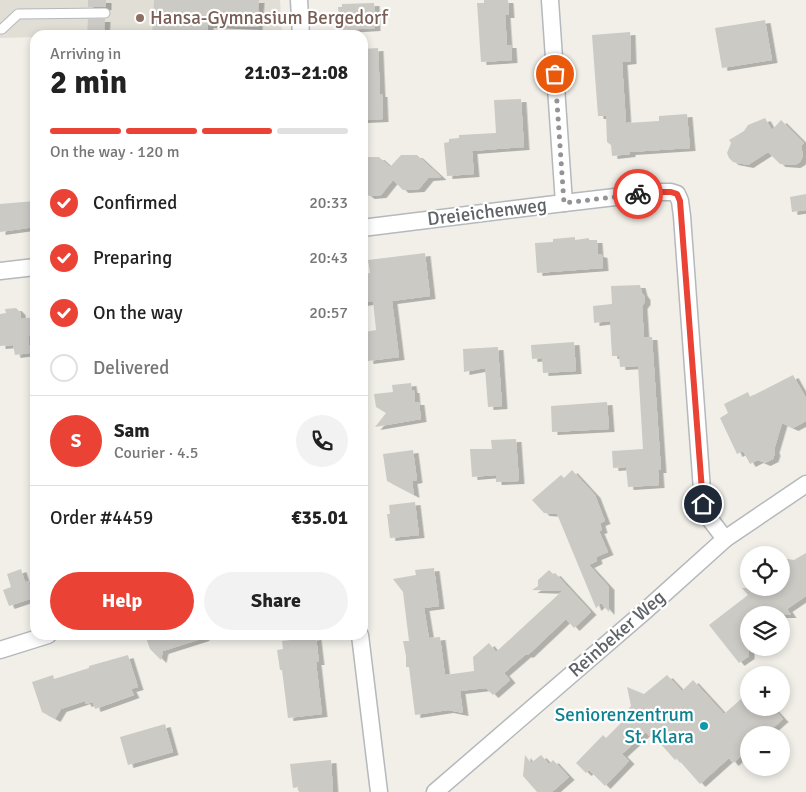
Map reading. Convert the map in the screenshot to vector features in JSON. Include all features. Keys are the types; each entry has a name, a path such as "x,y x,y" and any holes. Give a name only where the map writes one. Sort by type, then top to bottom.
{"street":[{"path":"299,0 301,30"},
{"path":"550,0 564,203"},
{"name":"Dreieichenweg","path":"368,227 658,192 677,194 682,216 703,504 706,514 725,539"},
{"path":"0,271 30,268"},
{"name":"Reinbeker Weg","path":"435,792 630,624 725,539 806,484"},
{"path":"0,650 32,640"},
{"path":"361,640 379,792"}],"lane":[{"path":"0,29 18,14 105,14"}],"shaded area":[{"name":"Hansa-Gymnasium Bergedorf","path":"0,0 280,0 282,30 30,30 30,37 0,38"}],"building":[{"path":"88,0 106,0 106,7 88,7"},
{"path":"154,0 259,0 257,27 208,25 208,30 152,30"},
{"path":"484,0 508,0 509,15 505,15 507,45 511,45 512,60 481,62 477,3 484,3"},
{"path":"374,3 375,28 343,30 343,23 339,23 338,7 342,7 342,4"},
{"path":"88,19 105,19 104,30 87,30"},
{"path":"765,20 772,60 722,68 715,28"},
{"path":"630,32 631,61 622,62 626,123 659,121 659,116 687,114 690,148 630,152 630,154 612,156 611,145 607,142 606,116 598,116 592,35"},
{"path":"378,48 383,119 368,120 368,49"},
{"path":"521,99 524,147 472,151 474,174 447,176 444,143 449,142 449,139 459,138 459,135 496,133 494,100"},
{"path":"765,118 772,130 781,120 804,143 801,146 803,156 800,162 795,165 780,164 768,152 748,165 733,162 729,158 727,153 731,143 729,140 744,131 748,125"},
{"path":"401,155 417,155 441,177 428,178 419,189 403,190 393,180 381,195 369,196 368,157 379,157 390,167"},
{"path":"806,194 806,210 792,212 790,197"},
{"path":"30,201 30,228 0,232 0,204"},
{"path":"575,237 575,240 589,238 589,240 597,240 598,254 602,255 603,268 537,273 535,243 553,242 553,239"},
{"path":"425,253 430,296 392,301 399,357 368,361 368,331 376,330 373,301 368,302 368,273 370,273 368,260"},
{"path":"640,285 645,297 645,302 642,306 644,337 652,337 661,470 658,470 659,485 628,487 626,467 613,468 612,451 643,449 638,366 620,367 619,356 612,356 610,321 594,323 593,306 612,304 611,286"},
{"path":"16,308 20,312 21,319 30,318 30,336 28,336 30,353 15,355 13,345 0,346 0,314 6,313 5,309"},
{"path":"574,342 576,371 543,373 542,358 532,359 531,345"},
{"path":"498,347 502,406 488,407 485,368 464,372 463,349"},
{"path":"793,375 806,398 806,421 793,428 782,423 773,459 765,463 758,460 750,464 743,451 737,454 720,418 728,413 724,404 748,392 750,397"},
{"path":"411,383 415,402 419,402 421,419 375,427 386,413 376,407 374,394 393,392 392,385"},
{"path":"607,402 609,429 552,432 551,406"},
{"path":"516,439 519,481 496,482 496,475 472,477 470,449 492,449 491,440"},
{"path":"413,450 417,480 412,481 414,495 387,481 383,454"},
{"path":"572,470 595,495 605,521 600,523 602,530 599,531 608,552 596,557 597,561 589,565 609,587 609,612 601,603 596,608 557,514 544,513 532,500 561,475 564,478"},
{"path":"415,502 419,535 390,538 387,514 390,514 389,505"},
{"path":"806,553 806,596 790,607 740,606 740,656 749,656 739,663 709,625 747,596 790,596 790,559 794,560"},
{"path":"434,568 439,606 424,608 429,638 440,637 445,675 474,671 473,657 489,643 496,652 562,591 532,590 538,586 538,580 549,570 553,574 555,573 591,612 574,628 566,619 529,654 526,654 504,673 510,680 493,695 486,688 460,691 463,713 448,710 415,715 409,667 406,667 403,641 409,641 403,592 393,579 416,575 415,570"},
{"path":"21,569 25,582 28,581 30,599 9,606 3,590 11,587 7,574"},
{"path":"147,640 198,640 163,651 161,660 150,649"},
{"path":"316,640 319,662 316,662 322,714 288,718 282,670 280,670 277,650 283,649 282,641"},
{"path":"128,655 138,687 131,689 134,695 95,709 93,702 86,704 85,701 61,709 55,719 42,712 32,682 53,675 54,679 89,668 89,666"},
{"name":"Seniorenzentrum St. Klara","path":"667,675 682,691 693,680 724,714 740,700 740,716 780,716 783,719 775,726 740,726 740,757 733,763 729,758 700,784 677,758 675,760 651,733 649,736 646,732 622,754 629,761 605,786 589,770 586,773 576,763 603,735 606,738 626,718 623,714 631,706 627,687 644,694"},
{"path":"165,724 173,752 128,765 120,737"},
{"path":"525,755 531,763 541,755 549,764 553,760 569,777 552,792 537,792 523,776"},
{"path":"331,760 333,792 299,792 299,787 293,788 290,764"}],"way so far":[{"path":"555,74 564,203 638,194"}],"place":[{"name":"Hansa-Gymnasium Bergedorf","path":"140,18"},
{"name":"Seniorenzentrum St. Klara","path":"704,726"}],"route":[{"path":"638,194 671,192 677,194 680,201 703,504"}]}
